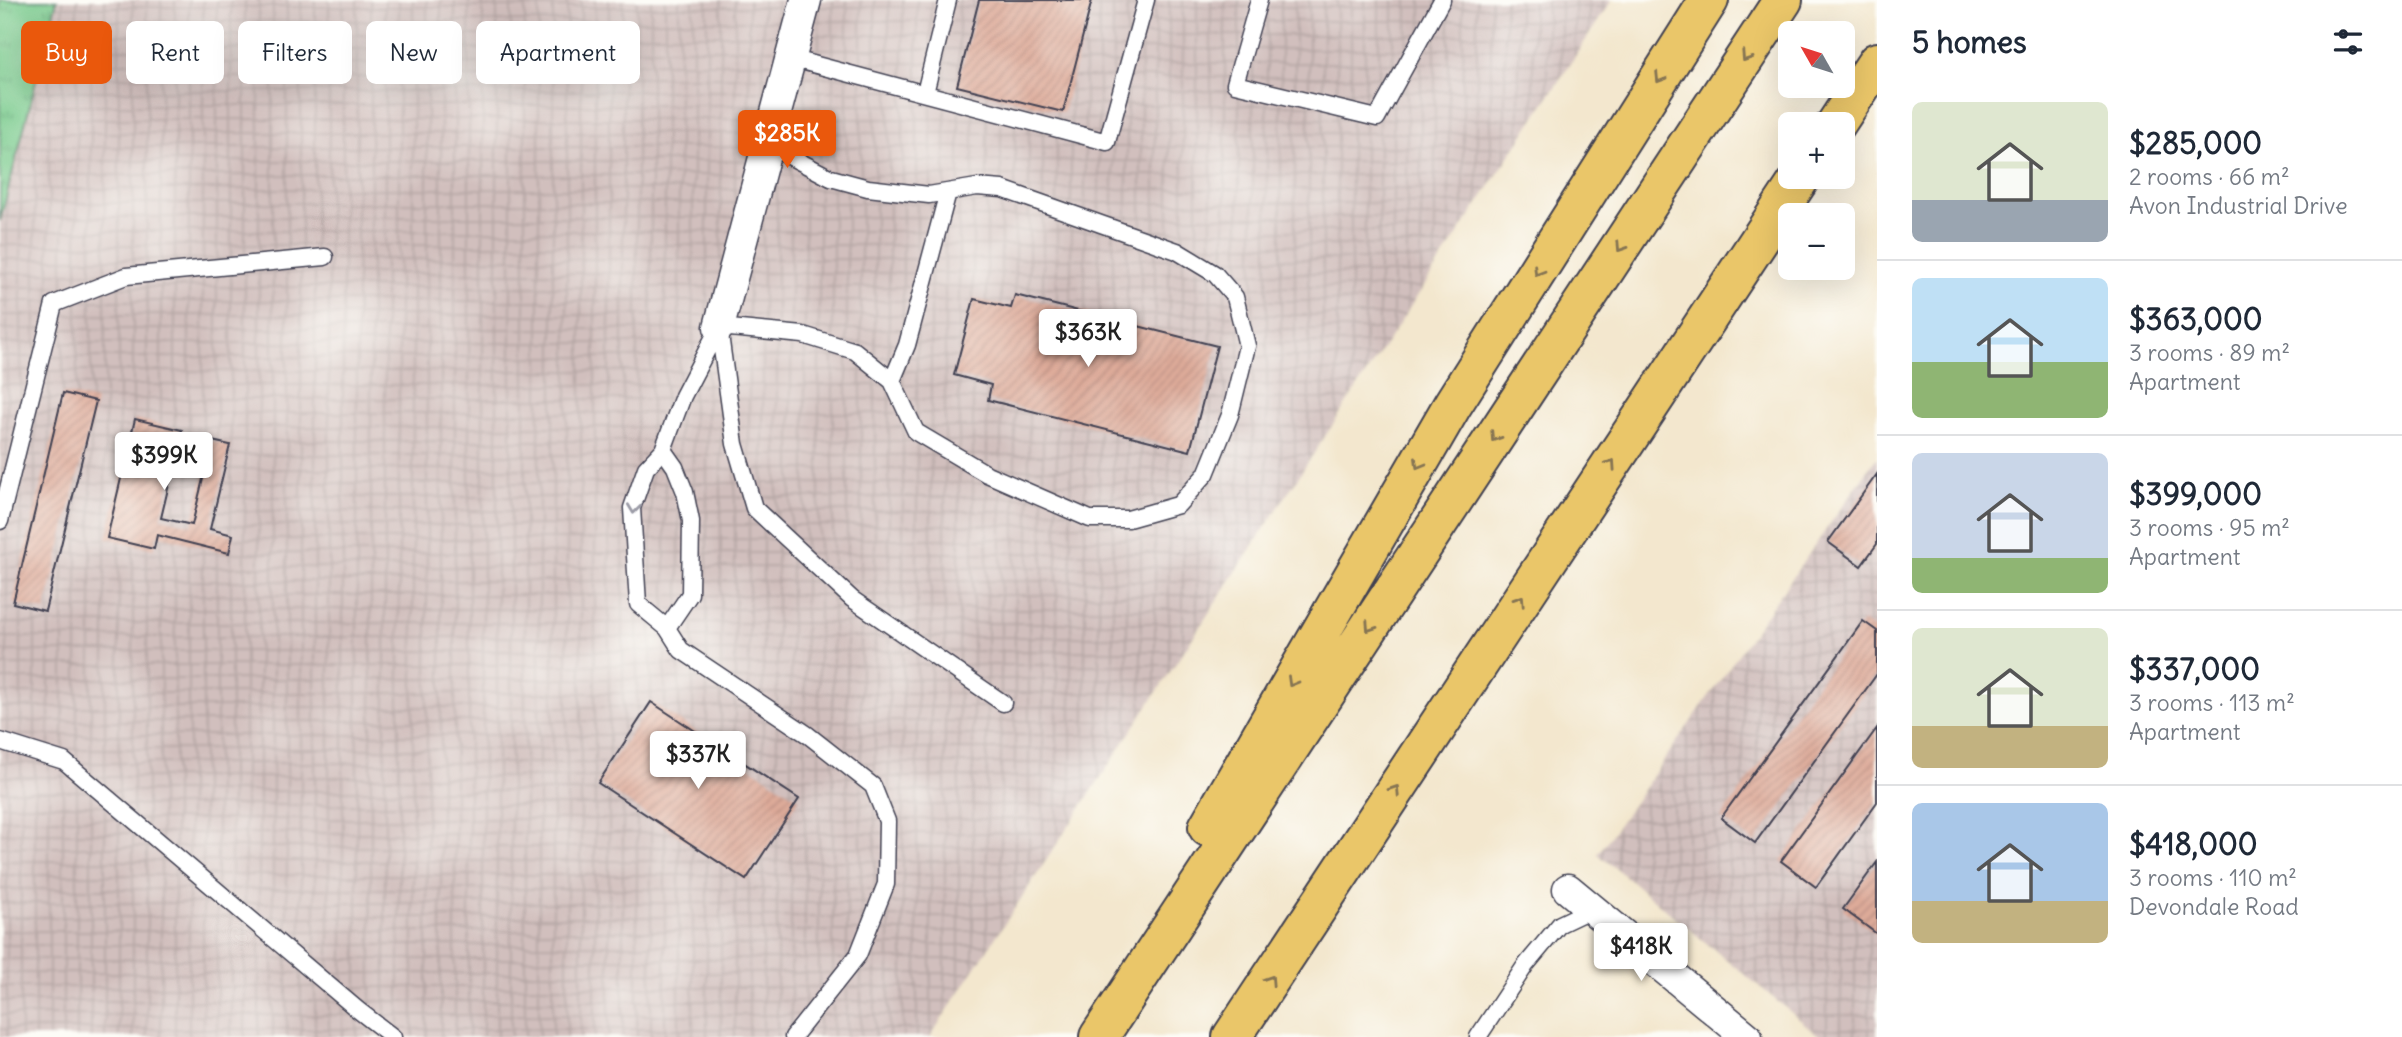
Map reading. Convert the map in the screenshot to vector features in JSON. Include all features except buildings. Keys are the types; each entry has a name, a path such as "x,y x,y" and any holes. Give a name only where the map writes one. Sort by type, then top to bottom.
{"highway":[{"path":"1087,1037 1453,404 1709,0"},
{"path":"1099,1037 1783,0"},
{"path":"1844,112 1877,62"},
{"path":"1855,132 1877,105"},
{"path":"1232,1037 1793,189"},
{"path":"1737,274 1808,189"}],"street":[{"path":"719,327 806,0"},
{"path":"1568,890 1747,1037"}],"lane":[{"path":"925,93 948,0"},
{"path":"790,58 1107,142 1146,0"},
{"path":"1259,0 1235,84 1377,117 1442,0"},
{"path":"719,327 803,335 855,351 892,381 916,432 987,474 1090,519 1128,519 1178,505 1206,474 1230,415 1247,346 1235,297 1215,274 1177,251 1002,189 976,187 929,195 868,188 831,178 768,145"},
{"path":"892,381 907,345 948,192"},
{"path":"0,521 54,304 126,276 325,257"},
{"path":"719,327 683,396 663,450 646,468 632,508 638,604 667,628 681,650 808,735 873,786 887,821 886,884 858,956 793,1037"},
{"path":"719,327 735,444 754,508 852,599 1003,703"},
{"path":"663,450 676,467 691,521 690,594 667,628"},
{"path":"0,741 64,761 393,1037"},
{"path":"1478,1037 1525,966 1560,924 1581,914 1568,890"}],"shaded area":[{"path":"57,0 1612,0 930,1037 0,1037 0,221 35,84 112,84 112,21 52,21"},
{"path":"1877,457 1877,1037 1821,1037 1598,854"}],"green space":[{"path":"0,0 57,0 52,21 21,21 21,84 35,84 0,221"}]}
